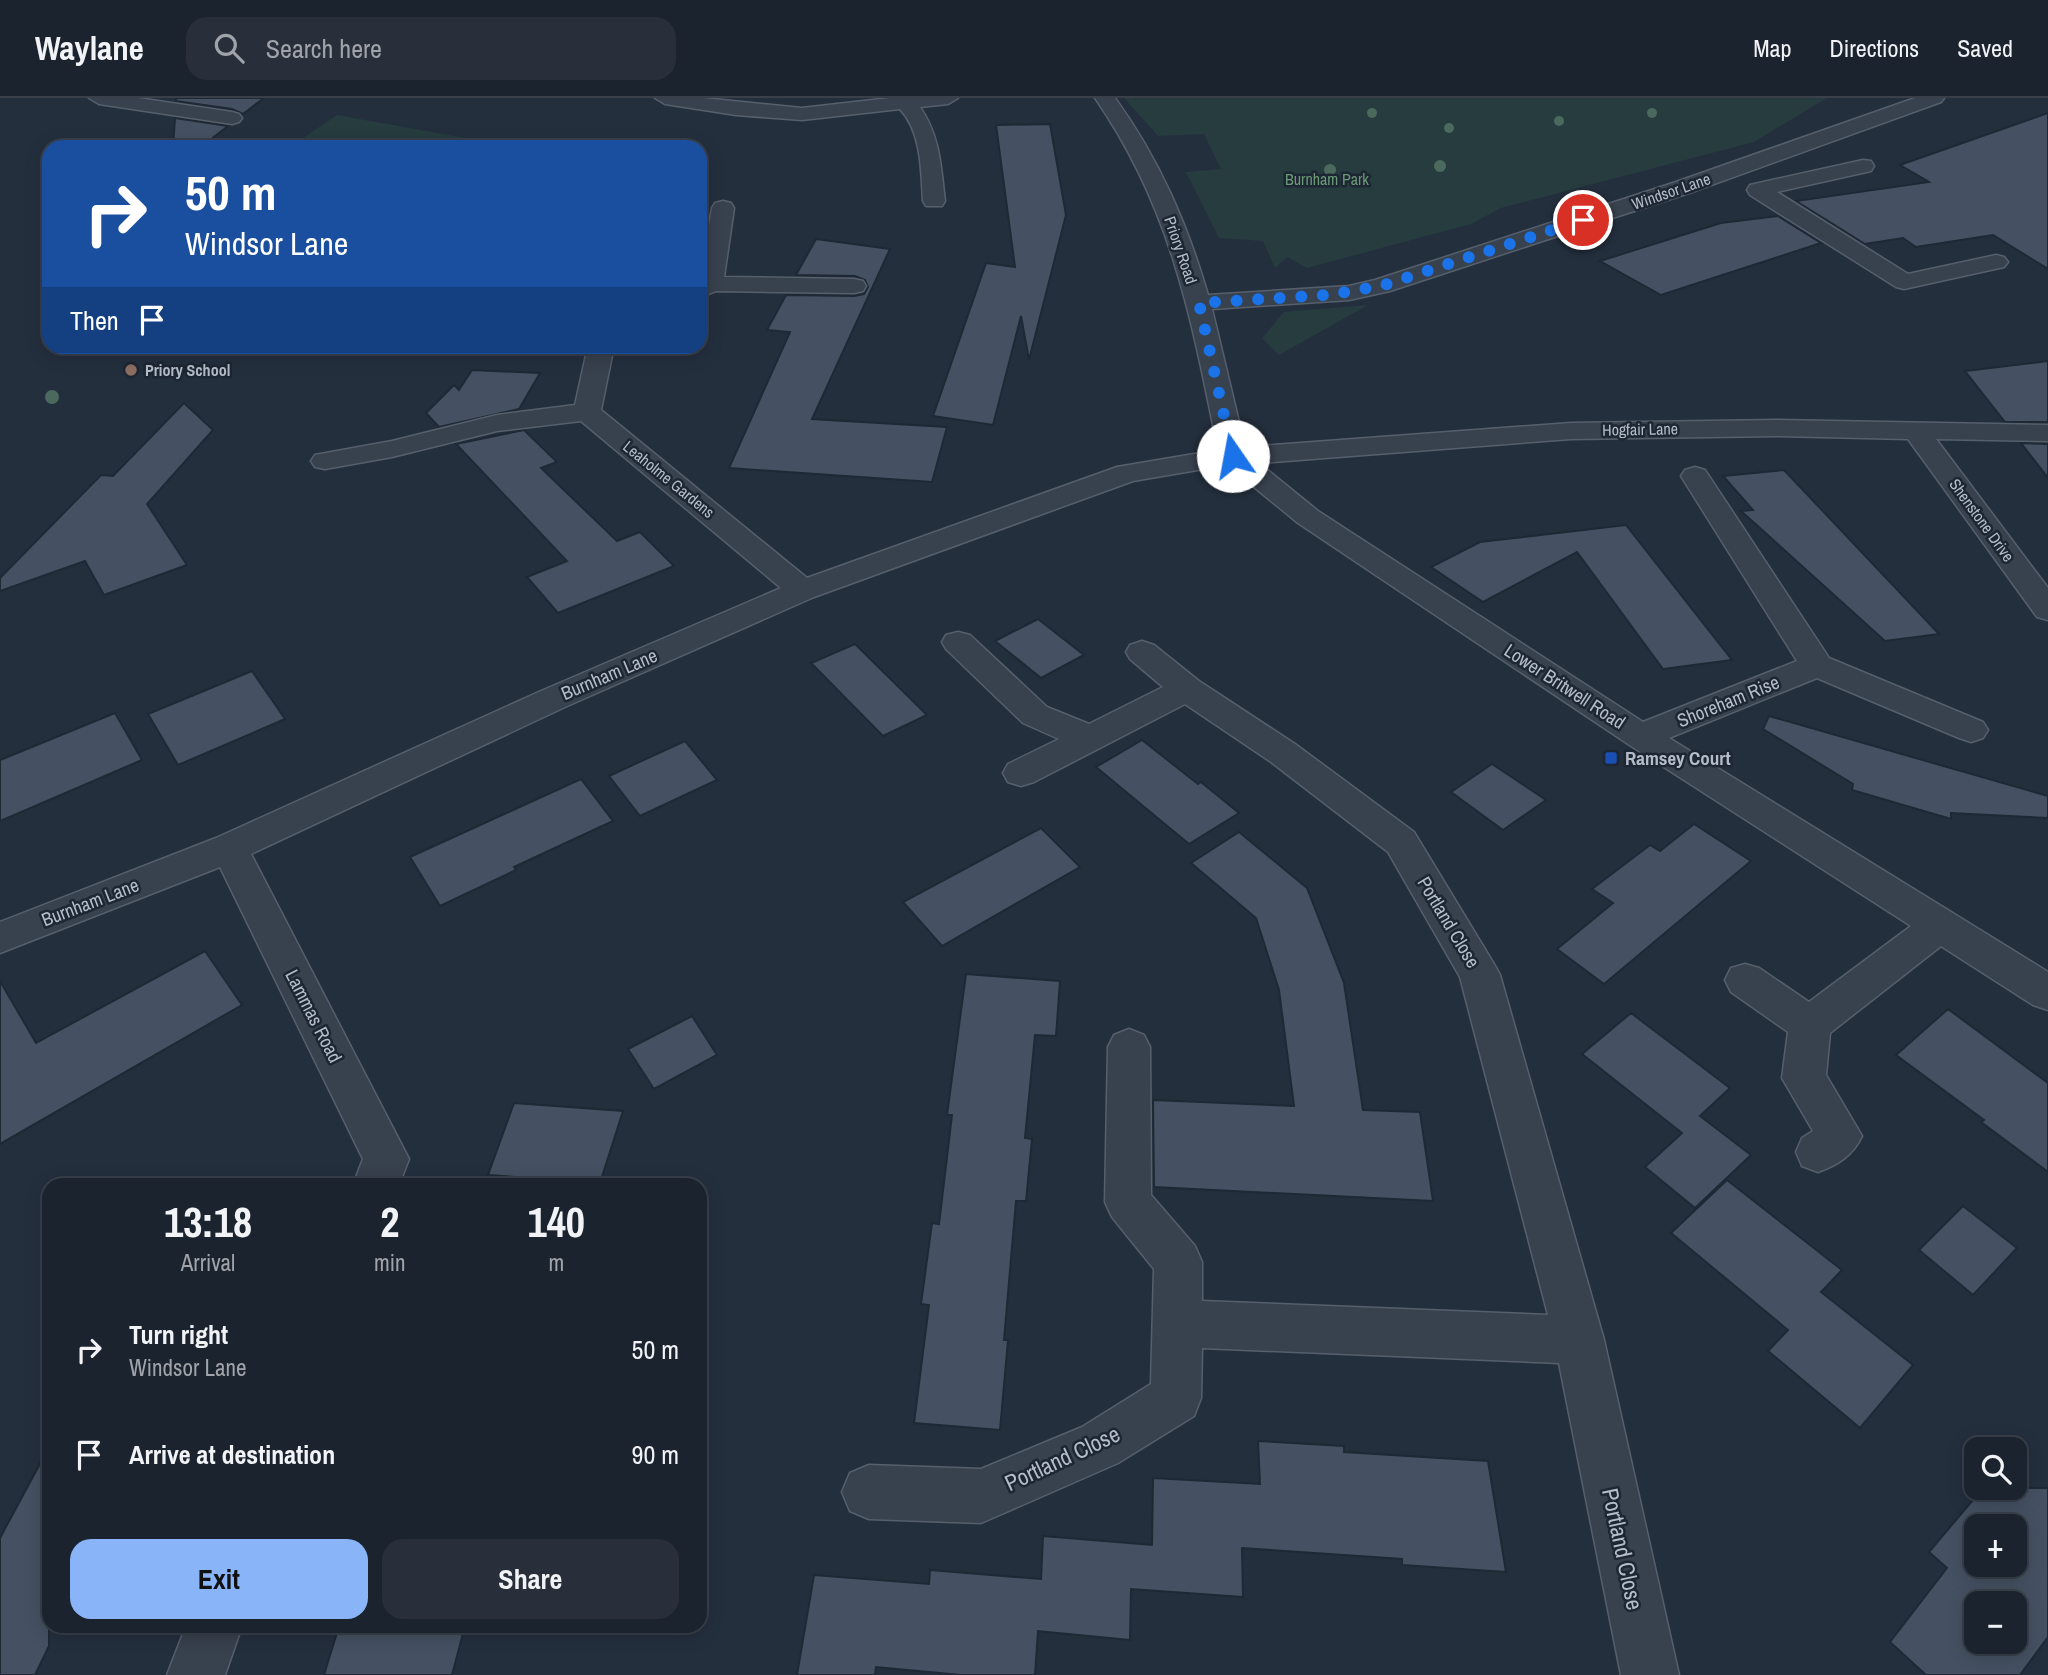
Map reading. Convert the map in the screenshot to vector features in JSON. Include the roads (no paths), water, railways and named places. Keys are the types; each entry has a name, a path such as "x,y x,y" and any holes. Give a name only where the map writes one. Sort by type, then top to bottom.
{"street":[{"path":"99,98 232,118"},
{"path":"666,98 736,109 802,114 948,98"},
{"name":"Priory Road","path":"1105,98 1122,119 1162,197 1199,303 1233,456"},
{"name":"Windsor Lane","path":"1199,303 1327,295 1381,286 1934,98"},
{"path":"904,101 928,139 934,201"},
{"path":"1784,151 1826,174"},
{"path":"1863,166 1758,190 1904,282 1996,262"},
{"path":"707,278 723,208"},
{"path":"707,287 854,286"},
{"path":"325,461 392,449 497,423 586,412 599,354"},
{"name":"Leaholme Gardens","path":"586,412 803,590"},
{"name":"Hogfair Lane","path":"1233,456 1609,429 2048,433"},
{"name":"Shenstone Drive","path":"1916,431 2048,610"},
{"name":"Burnham Lane","path":"0,938 229,848 553,699 803,590 1127,473 1233,456"},
{"name":"Lower Britwell Road","path":"1233,456 1308,517 1640,736 2048,993"},
{"path":"1695,477 1817,666 1971,730"},
{"path":"958,642 1035,715 1092,739"},
{"name":"Portland Close","path":"1142,652 1187,690 1283,753 1401,842 1480,975 1579,1340 1650,1675"},
{"name":"Shoreham Rise","path":"1640,736 1817,666"},
{"path":"1021,773 1187,690"},
{"name":"Lammas Road","path":"229,848 386,1159 379,1178"},
{"path":"1818,1152 1840,1136 1804,1078 1810,1025 1940,925"},
{"path":"1745,980 1810,1025"},
{"name":"Portland Close","path":"869,1492 981,1496 1100,1445 1176,1398 1178,1262 1128,1202 1129,1047"},
{"path":"1178,1324 1579,1340"},
{"path":"196,1675 211,1633"}],"place":[{"name":"Priory School","path":"131,370"},
{"name":"Ramsey Court","path":"1611,758"}],"park label":[{"name":"Burnham Park","path":"1327,179"}]}
